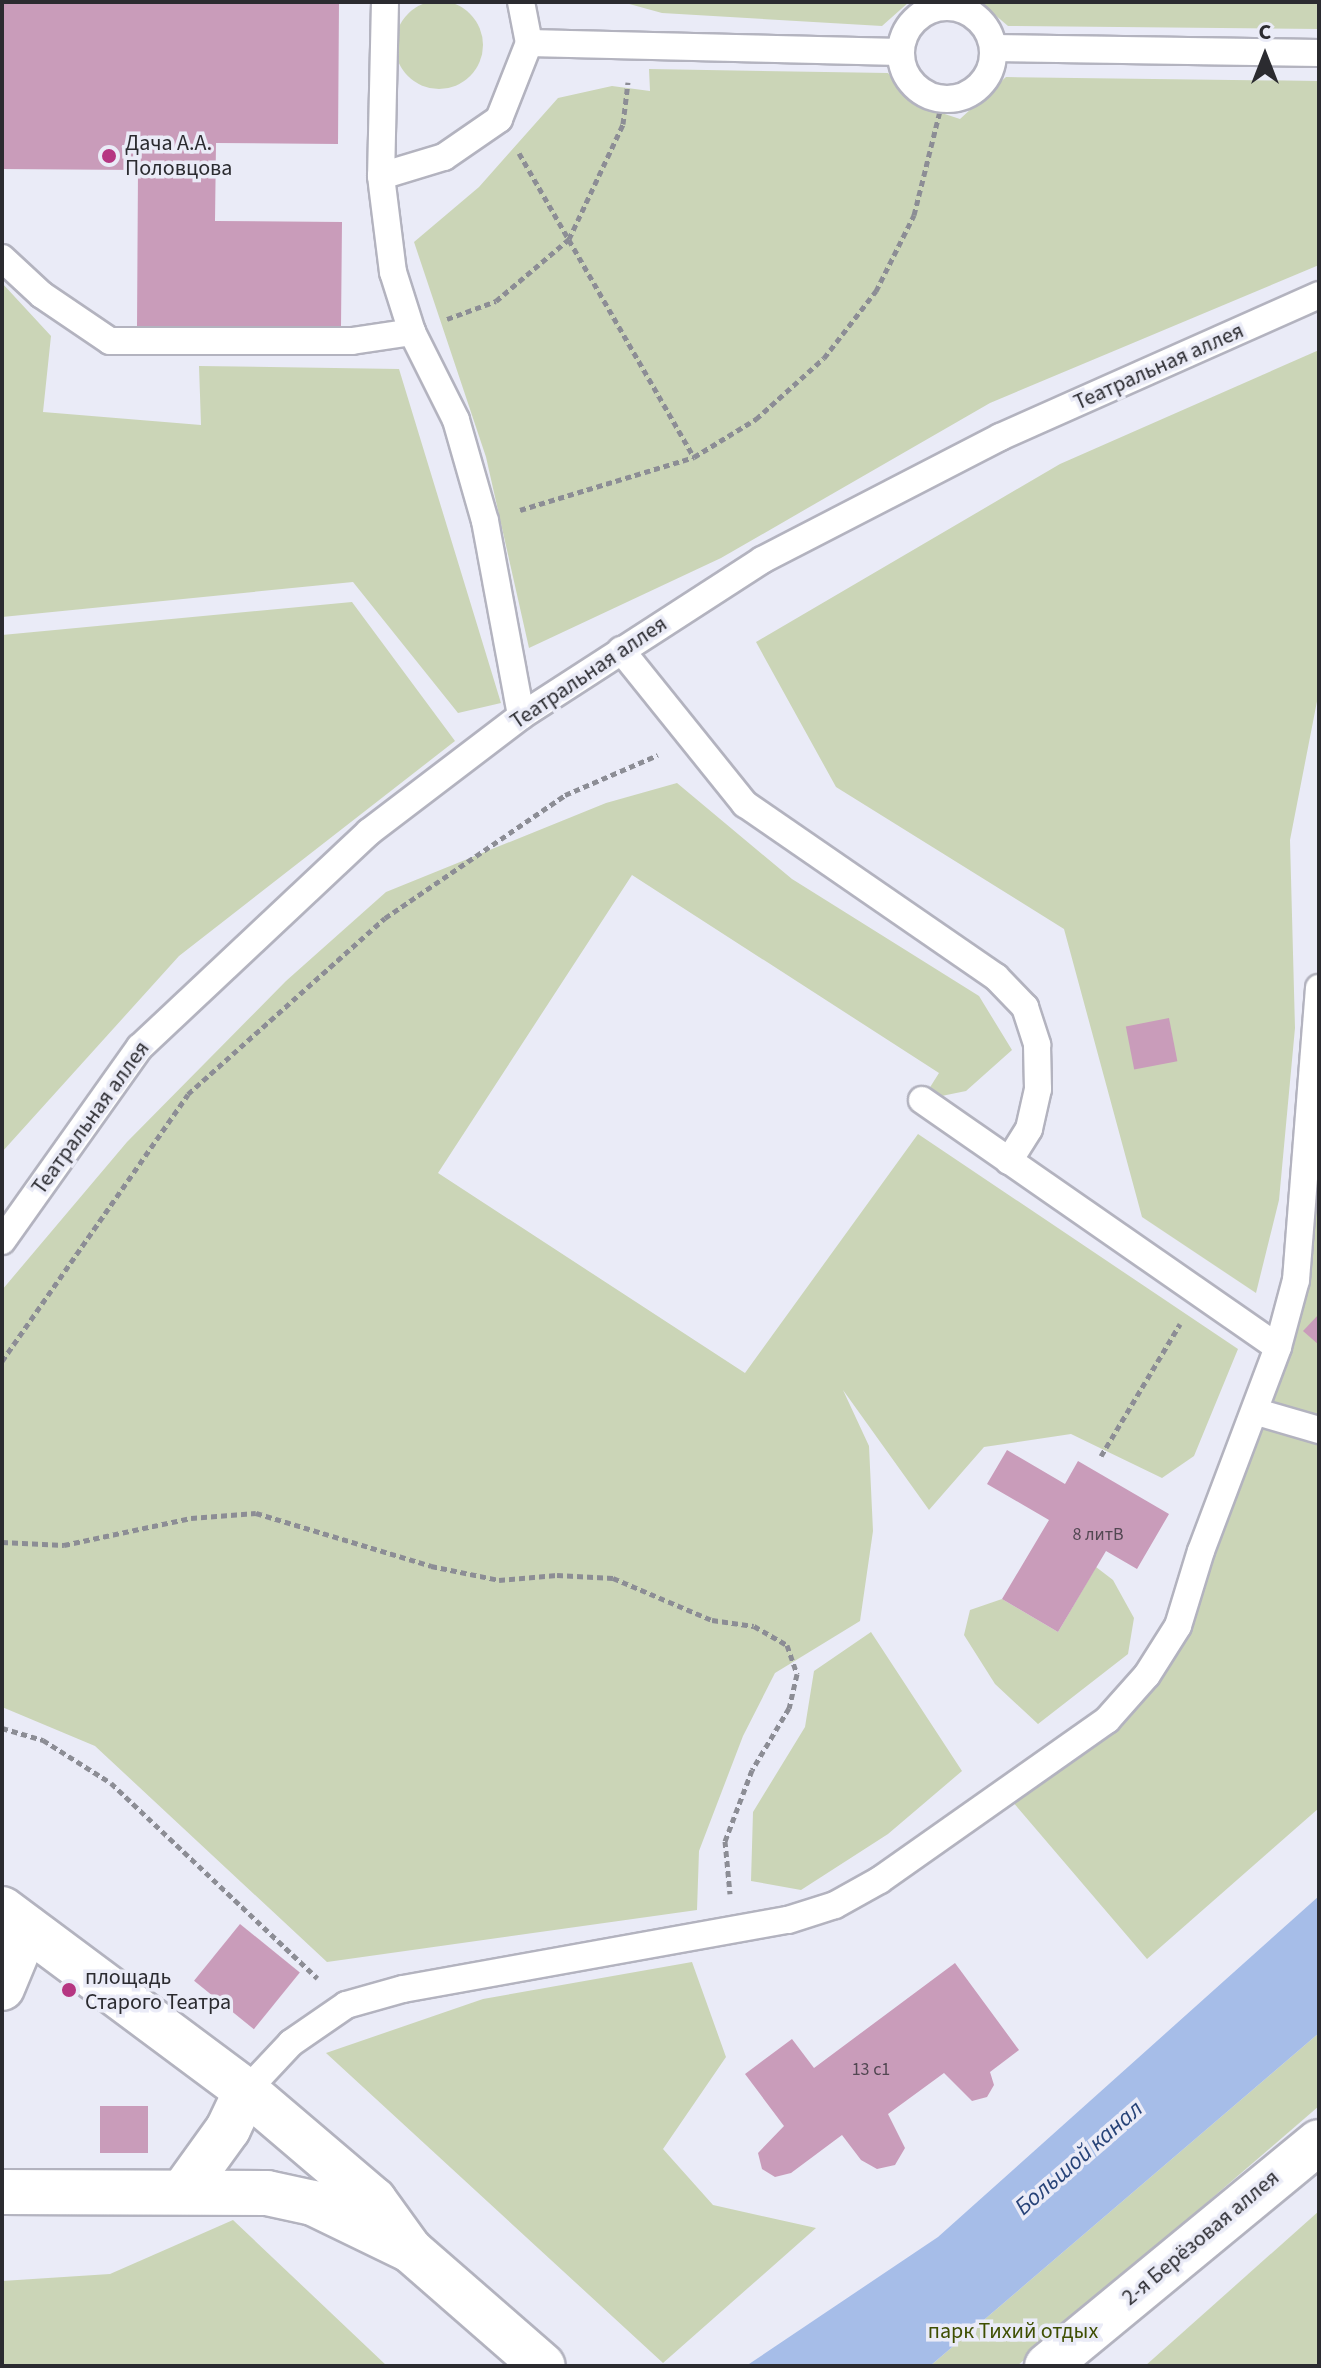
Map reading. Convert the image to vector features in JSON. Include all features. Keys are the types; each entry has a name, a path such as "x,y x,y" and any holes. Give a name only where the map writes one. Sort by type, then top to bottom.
{"street":[{"path":"2,1988 14,1919 246,2091 374,2200 410,2250 543,2366"},
{"path":"184,2190 228,2129 246,2091"},
{"name":"2-я Берёзовая аллея","path":"1047,2366 1319,2142"},
{"path":"2,2192 184,2190 267,2193 313,2203 410,2250"}],"lane":[{"path":"385,2 381,176 393,272 412,332 456,420 485,521 521,716"},
{"path":"381,176 444,157 499,119 529,43 521,2"},
{"path":"953,4 981,20 994,48 986,80 959,98 943,99 912,84 900,52 903,36 923,13 953,4"},
{"path":"529,43 900,52"},
{"path":"994,48 1319,53"},
{"path":"2,258 42,295 110,341 352,341 412,332"},
{"name":"Театральная аллея","path":"2,1241 140,1047 369,832 521,716 762,560 1000,437 1319,295"},
{"path":"621,650 745,804 996,977 1025,1007 1037,1045 1038,1089 1029,1129 1009,1161"},
{"path":"246,2091 291,2043 346,2005 403,1989 737,1929 835,1905 880,1880 1107,1720 1147,1675 1178,1626 1201,1551 1257,1412 1278,1347 1296,1280 1319,988"},
{"path":"922,1100 1278,1347"},
{"path":"1257,1412 1319,1430"}],"path":[{"path":"412,332 496,301 569,239 623,124 632,45"},
{"path":"485,521 694,457 756,419 824,358 876,291 914,215 943,99"},
{"path":"499,119 694,457"},
{"path":"2,1361 188,1094 385,918 565,795 692,741"},
{"path":"1101,1456 1199,1292"},
{"path":"2,1542 64,1545 191,1518 256,1513 431,1566 499,1580 613,1578 712,1620 754,1626 787,1645 797,1674 789,1708 752,1770 725,1841 726,1880 737,1929"},
{"path":"2,1728 43,1740 111,1783 346,2005"}],"green space":[{"path":"439,1 456,4 470,14 480,28 483,45 480,62 470,76 456,86 439,89 422,86 408,76 398,62 395,45 398,28 408,14 422,4"},
{"path":"622,2 909,2 882,26 662,13"},
{"path":"980,2 1319,2 1319,29 1008,26"},
{"path":"649,69 888,73 914,104 960,119 1006,77 1319,81 1319,265 990,403 721,558 529,648 486,457 414,242 479,187 558,98 612,86 650,91"},
{"path":"2,283 51,336 43,412 201,425 199,366 399,369 501,703 458,713 353,582 2,617"},
{"path":"1319,350 1319,691 1290,840 1295,1028 1279,1200 1256,1293 1142,1217 1064,929 836,787 756,642 1060,464"},
{"path":"352,602 455,741 179,956 2,1152 2,635"},
{"path":"677,783 792,879 979,996 1012,1050 966,1091 922,1100 939,1073 632,875 438,1173 745,1373 918,1134 1238,1349 1194,1456 1162,1478 1071,1434 984,1447 929,1510 843,1390 869,1446 873,1531 860,1621 775,1673 743,1736 699,1851 697,1910 327,1962 95,1746 2,1707 2,1290 127,1142 286,981 386,892 606,803"},
{"path":"1319,1005 1319,1808 1147,1959 1006,1794 1147,1675 1278,1347"},
{"path":"1096,1567 1113,1580 1134,1618 1128,1654 1038,1724 995,1684 964,1635 970,1610 1002,1599 1058,1632"},
{"path":"871,1632 962,1771 888,1834 801,1890 751,1881 753,1812 805,1727 814,1671"},
{"path":"692,1962 726,2057 663,2149 713,2205 816,2228 663,2363 326,2053 483,1999"},
{"name":"парк Тихий отдых","path":"1319,2033 1319,2106 1017,2366 930,2366"},
{"path":"1319,2211 1319,2366 1145,2366"},
{"path":"233,2220 387,2366 2,2366 2,2281 110,2274"}],"water":[{"name":"Большой канал","path":"1319,1896 1319,2033 930,2366 746,2366 938,2237"}],"building":[{"name":"Дача А.А. Половцова","path":"2,2 339,2 338,144 216,143 215,221 342,222 341,328 137,327 138,170 2,169"},
{"path":"1169,1018 1177,1061 1134,1070 1126,1026"},
{"path":"1319,1314 1319,1345 1303,1331"},
{"path":"1007,1450 1065,1484 1078,1461 1169,1514 1137,1569 1106,1551 1058,1632 1002,1599 1049,1520 987,1484"},
{"path":"240,1924 300,1972 254,2029 194,1981"},
{"path":"955,1963 1019,2050 990,2072 994,2085 987,2097 972,2101 944,2073 888,2114 905,2148 895,2165 877,2169 861,2160 842,2135 791,2173 775,2177 762,2169 758,2153 784,2126 745,2074 792,2039 814,2068"},
{"path":"100,2106 148,2106 148,2153 100,2153"}],"place":[{"name":"Дача А.А. Половцова","path":"109,156"},
{"name":"площадь Старого Театра","path":"69,1990"}]}
